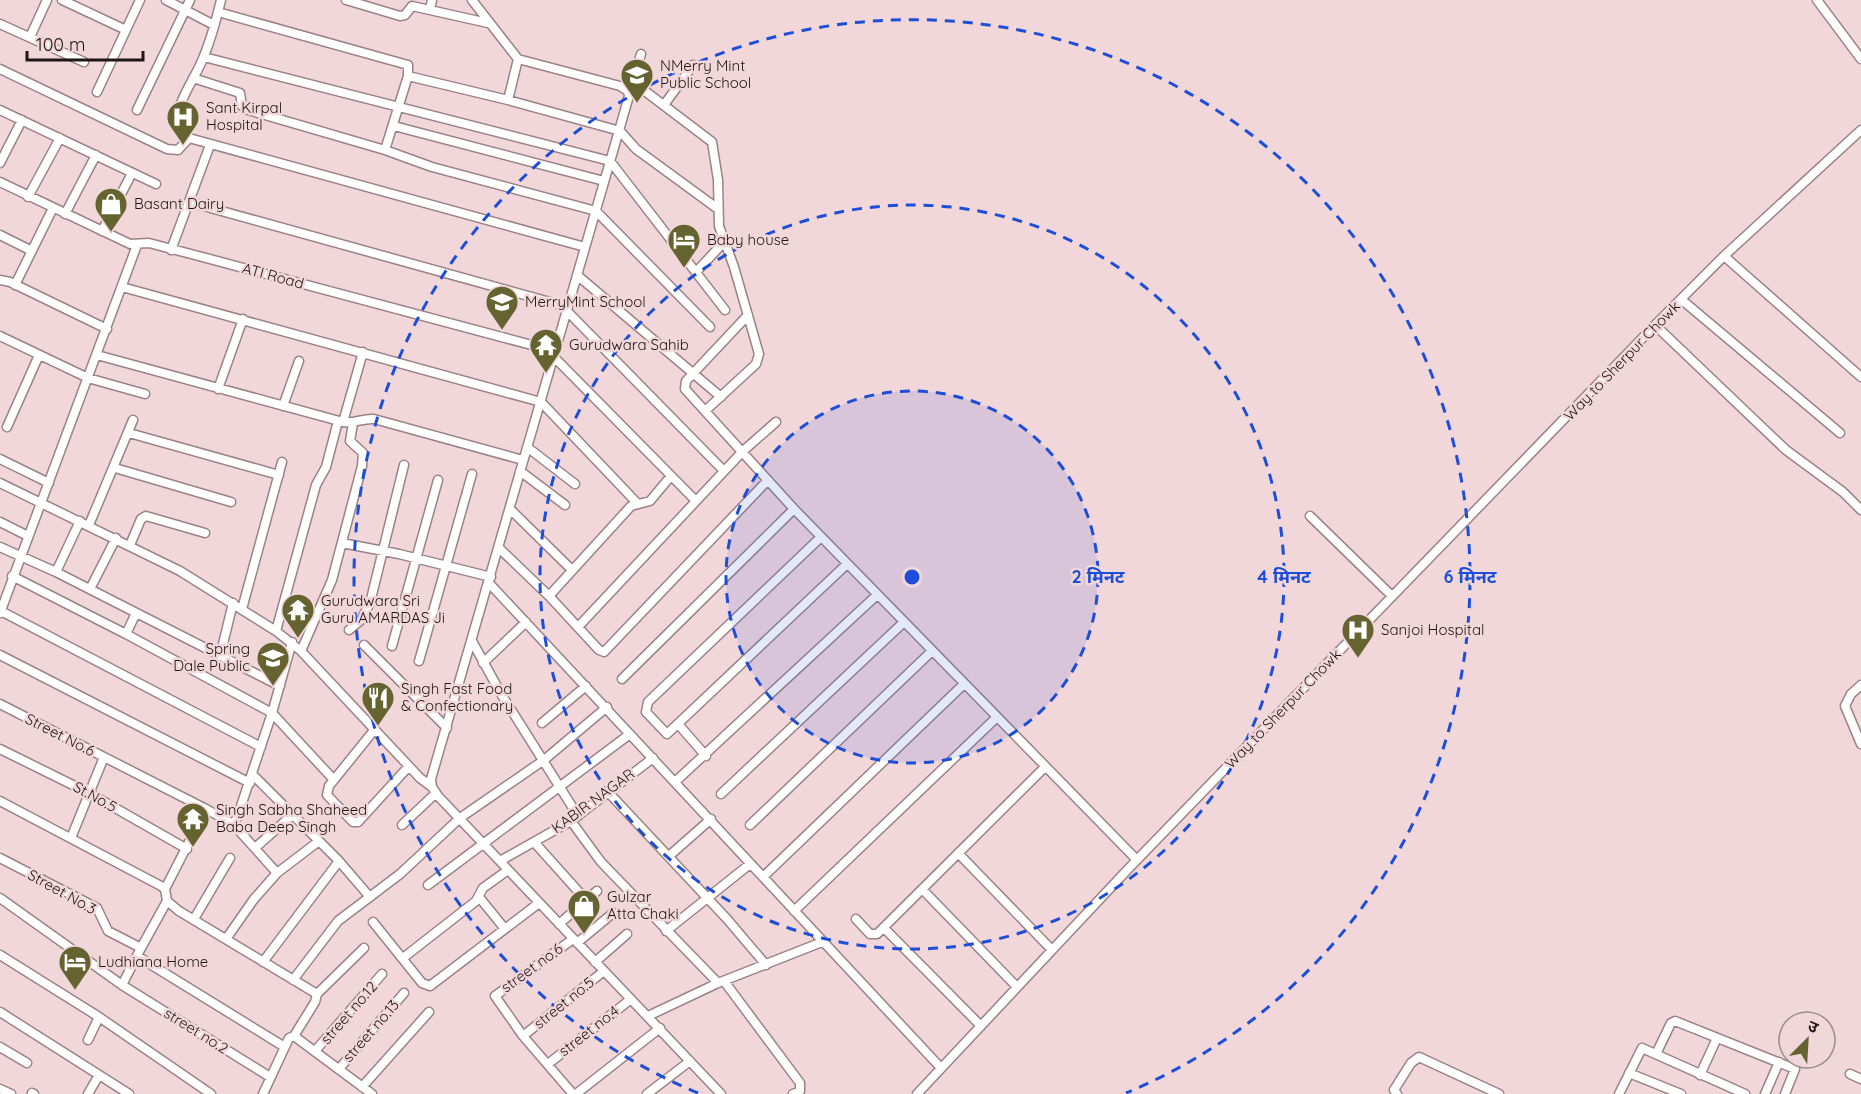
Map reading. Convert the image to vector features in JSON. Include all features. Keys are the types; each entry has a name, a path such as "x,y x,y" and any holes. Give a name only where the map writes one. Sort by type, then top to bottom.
{"street":[{"path":"30,37 47,0"},
{"path":"62,0 126,30"},
{"path":"97,92 140,0"},
{"path":"166,0 214,25"},
{"path":"137,110 190,0"},
{"path":"221,0 204,57 183,95 176,128 189,138 585,247"},
{"path":"346,0 400,16 405,15 412,6 431,5 488,23"},
{"path":"472,0 518,59 621,86 629,93"},
{"path":"1817,0 1861,59"},
{"path":"218,12 404,63 410,68 400,107 385,150"},
{"path":"0,24 84,62"},
{"path":"402,825 434,790 447,728 641,54"},
{"path":"204,57 610,161 725,310"},
{"path":"508,100 518,59"},
{"path":"664,105 693,64"},
{"path":"0,69 167,149 178,150 189,138"},
{"path":"408,76 508,100 620,131 636,149 718,209"},
{"path":"193,78 240,93 242,106 248,110 385,150 432,167 596,211 710,327"},
{"path":"633,82 712,142 718,180 718,209 759,359 705,411"},
{"path":"0,110 156,184"},
{"path":"0,163 22,120"},
{"path":"394,126 604,181"},
{"name":"Way to Sherpur Chowk","path":"917,1094 1137,860 1655,325 1724,256 1861,130"},
{"path":"28,196 60,138"},
{"path":"171,250 210,145"},
{"path":"65,214 96,155"},
{"path":"102,231 132,172"},
{"name":"ATI Road","path":"0,182 125,243 149,243 554,354"},
{"path":"189,202 567,309 724,471"},
{"path":"15,285 53,208"},
{"path":"0,235 32,251"},
{"path":"696,272 725,241"},
{"path":"137,244 49,483 3,594 0,612 261,747"},
{"path":"1724,256 1861,377"},
{"path":"577,275 721,397"},
{"path":"0,280 107,329"},
{"path":"122,287 541,402 636,503"},
{"path":"1682,300 1840,433"},
{"path":"748,315 694,372 684,387 794,509 1137,860"},
{"path":"218,389 243,320"},
{"path":"1655,325 1786,450 1843,492 1861,510"},
{"path":"0,336 88,378 145,394"},
{"path":"276,631 316,485 326,467 363,352"},
{"path":"554,354 696,501"},
{"path":"7,427 39,355"},
{"path":"97,356 340,421 353,423 362,419 375,419 523,460"},
{"path":"283,406 299,361"},
{"path":"89,525 115,468 133,420"},
{"path":"578,627 743,451 776,422"},
{"path":"302,651 332,580 364,458 363,453 350,441 353,423"},
{"path":"129,433 279,475"},
{"path":"527,447 575,484"},
{"path":"0,459 49,483"},
{"path":"242,609 282,462"},
{"path":"349,630 361,620 368,609 404,465"},
{"path":"115,468 231,502"},
{"path":"520,471 565,505"},
{"path":"419,661 472,474"},
{"path":"549,596 636,503 650,501 671,476"},
{"path":"392,646 438,480"},
{"path":"499,548 549,596 599,650 604,652 768,480"},
{"path":"0,483 130,545 233,603 292,642 722,1094"},
{"path":"510,509 572,570"},
{"path":"621,679 794,509"},
{"path":"130,545 141,519 146,516 205,533"},
{"path":"1310,516 1392,596"},
{"path":"56,572 80,521"},
{"path":"0,522 28,536"},
{"path":"821,537 646,706 646,712 664,734 678,724 847,564"},
{"path":"90,589 116,538"},
{"path":"342,543 448,565 490,580 526,622 941,1068"},
{"path":"0,547 56,572 280,686"},
{"path":"12,576 126,634 272,713 334,780"},
{"path":"676,782 877,595"},
{"path":"220,656 233,603"},
{"path":"126,634 136,613"},
{"path":"483,663 526,622"},
{"path":"721,794 904,622"},
{"path":"472,641 483,663 544,760 574,818 601,861 666,931 721,982 800,1083 800,1091 793,1094"},
{"path":"233,824 242,807 292,642"},
{"path":"364,645 447,728"},
{"path":"750,825 932,651"},
{"path":"0,655 251,778 292,814 339,861 369,896"},
{"path":"763,877 964,684"},
{"path":"1861,685 1851,694 1845,706 1861,744"},
{"path":"542,723 586,686"},
{"name":"Street No.6","path":"0,704 233,824 277,873"},
{"path":"293,980 338,921 400,874 460,818 544,760 607,707"},
{"path":"794,911 996,718"},
{"path":"678,724 706,756"},
{"path":"375,729 334,780 327,790 327,795 353,822 358,822 409,766"},
{"path":"428,885 630,734"},
{"name":"St.No.5","path":"0,749 89,793 187,849"},
{"path":"71,838 104,757"},
{"name":"KABIR NAGAR","path":"500,861 574,818 653,758"},
{"path":"856,920 873,935 884,928 1045,767"},
{"path":"608,792 708,898 766,965"},
{"path":"0,801 138,872 165,889"},
{"path":"122,984 166,901 165,889 206,809"},
{"path":"255,848 292,814"},
{"path":"669,856 711,819"},
{"path":"226,939 254,898 277,873 319,841"},
{"path":"534,842 586,900"},
{"path":"958,853 1052,950"},
{"name":"Street No.3","path":"0,858 96,908 108,931 283,1046"},
{"path":"194,919 230,858"},
{"path":"263,962 339,861"},
{"path":"666,931 750,864"},
{"path":"402,958 479,897 487,885 508,870"},
{"path":"922,889 1017,987"},
{"path":"559,924 597,891"},
{"path":"479,897 505,929"},
{"name":"street no.2","path":"0,898 122,984 270,1077"},
{"path":"166,901 317,994"},
{"path":"373,922 422,983 434,985 539,903"},
{"name":"street no.6","path":"523,1036 496,1000 496,995 613,913"},
{"path":"884,928 981,1026"},
{"path":"595,962 627,934"},
{"path":"648,1016 721,982 822,942"},
{"path":"263,1094 283,1046 289,1038 294,1036 315,1002 317,994 364,948"},
{"path":"0,955 99,1017 211,1094"},
{"name":"street no.5","path":"523,1036 604,971"},
{"name":"street no.12","path":"315,1052 382,974"},
{"name":"street no.13","path":"339,1069 404,993"},
{"name":"street no.4","path":"548,1064 631,999"},
{"path":"0,1012 129,1094"},
{"path":"294,1036 367,1091 429,1012"},
{"path":"88,1040 99,1017"},
{"path":"1656,1054 1673,1022 1777,1061"},
{"path":"523,1036 575,1094 660,1028"},
{"path":"1701,1075 1716,1038"},
{"path":"0,1047 27,1063"},
{"path":"1619,1094 1641,1048 1745,1094"},
{"path":"1397,1094 1394,1090 1411,1063 1419,1057 1499,1094"},
{"path":"647,1094 690,1060"},
{"path":"1765,1094 1777,1067"},
{"path":"1785,1094 1796,1071 1794,1070"},
{"path":"1629,1073 1681,1094"},
{"path":"1850,1074 1861,1079"},
{"path":"88,1094 99,1075"},
{"path":"0,1089 11,1094"}],"place":[{"name":"NMerry Mint Public School","path":"637,104"},
{"name":"Sant Kirpal Hospital","path":"183,146"},
{"name":"Basant Dairy","path":"111,233"},
{"name":"Baby house","path":"684,269"},
{"name":"MerryMint School","path":"502,331"},
{"name":"Gurudwara Sahib","path":"546,374"},
{"name":"Gurudwara Sri Guru AMARDAS Ji","path":"298,639"},
{"name":"Sanjoi Hospital","path":"1358,659"},
{"name":"Spring Dale Public","path":"273,687"},
{"name":"Singh Fast Food & Confectionary","path":"378,727"},
{"name":"Singh Sabha Shaheed Baba Deep Singh","path":"193,848"},
{"name":"Gulzar Atta Chaki","path":"584,935"},
{"name":"Ludhiana Home","path":"75,991"}]}
